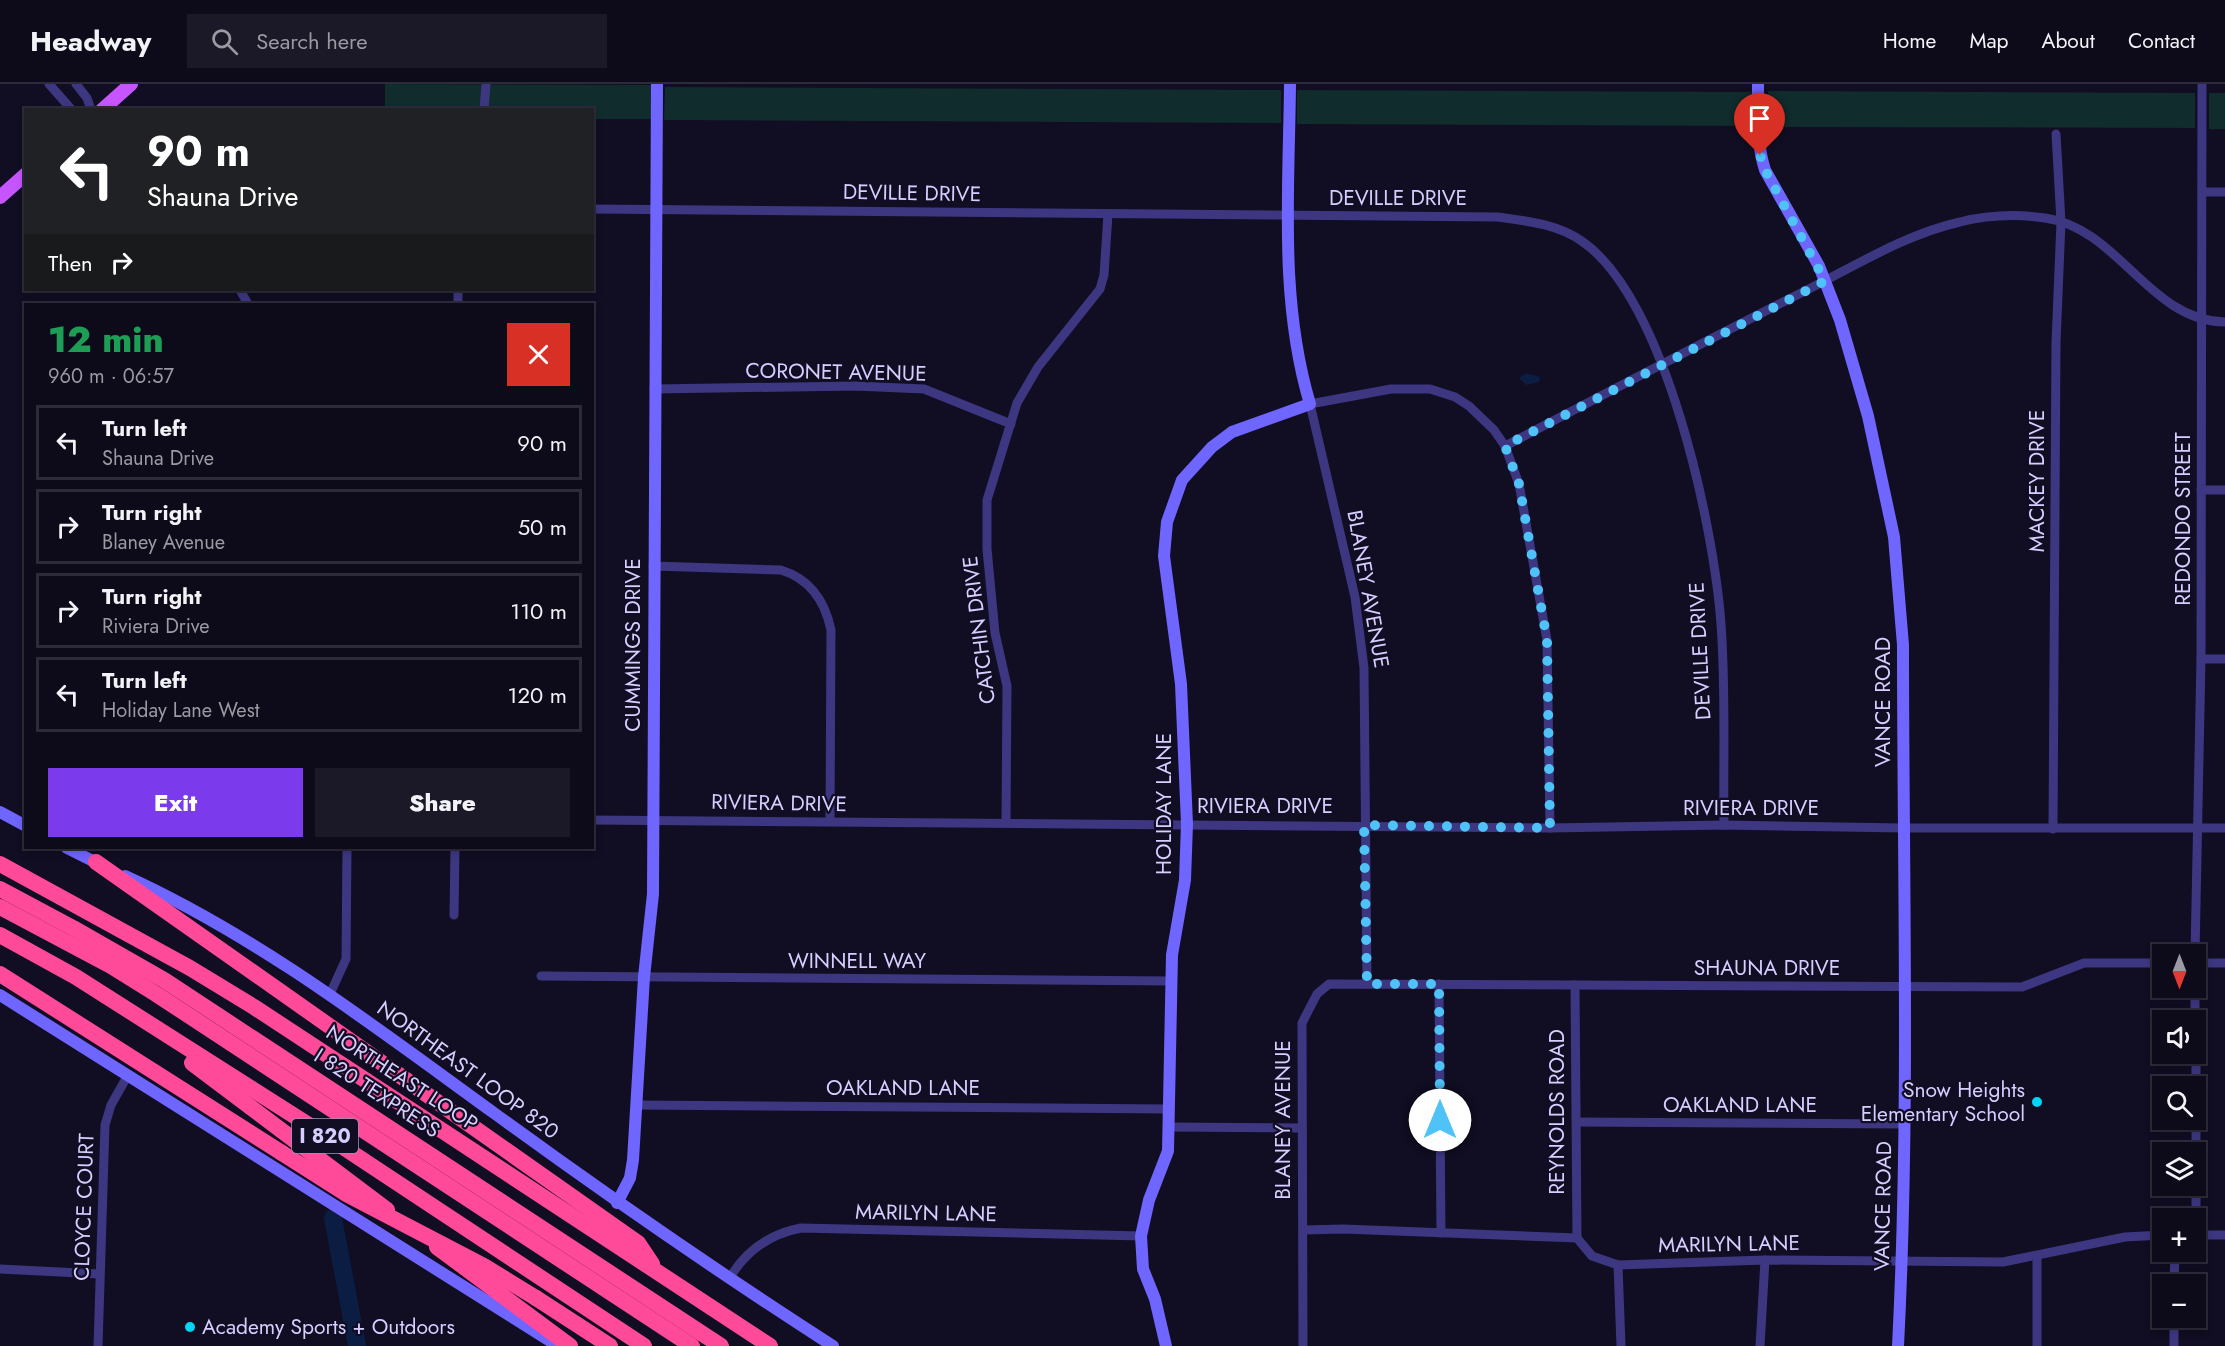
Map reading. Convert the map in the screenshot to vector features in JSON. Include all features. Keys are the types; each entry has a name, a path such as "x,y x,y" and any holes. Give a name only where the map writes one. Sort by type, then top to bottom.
{"highway":[{"path":"96,862 638,1243 656,1270"},
{"name":"NORTHEAST LOOP","path":"0,864 180,963 254,1007 770,1346"},
{"name":"I 820 TEXPRESS","path":"0,889 74,928 164,980 721,1346"},
{"name":"I 820 TEXPRESS","path":"0,907 111,966 156,994 692,1346"},
{"name":"I 820","path":"0,935 76,977 337,1143 644,1346"},
{"path":"0,944 172,1048 570,1346"},
{"path":"0,974 348,1195 484,1266 610,1346"}],"main road":[{"path":"104,108 130,84"},
{"path":"0,197 24,176"}],"street":[{"path":"49,84 70,108"},
{"path":"76,84 87,98 90,108"},
{"path":"484,108 486,84"},
{"name":"CUMMINGS DRIVE","path":"617,1203 630,1178 644,977 652,921 657,84"},
{"name":"BLANEY AVENUE","path":"1290,84 1288,280 1291,313 1299,360 1355,597 1365,690 1364,825 1367,984 1329,984 1317,994 1302,1023 1303,1346"},
{"name":"VANCE ROAD","path":"1758,84 1757,137 1765,170 1825,281 1840,320 1868,416 1894,537 1903,645 1904,1124 1898,1346"},
{"name":"REDONDO STREET","path":"2195,944 2201,659 2202,84"},
{"name":"MACKEY DRIVE","path":"2053,829 2056,354 2061,222 2056,134"},
{"path":"2202,192 2225,192"},
{"name":"DEVILLE DRIVE","path":"594,209 1497,217 1531,221 1567,232 1598,255 1639,314 1662,365 1691,454 1716,586 1721,625 1724,825"},
{"name":"CATCHIN DRIVE","path":"1006,823 1007,686 994,633 987,549 987,500 1017,403 1038,367 1100,290 1104,274 1108,214"},
{"path":"1505,446 1825,281 1904,242 1958,222 2007,216 2073,225 2101,241 2178,310 2201,318 2225,322"},
{"name":"CORONET AVENUE","path":"654,389 855,386 924,389 1011,424"},
{"path":"1310,404 1391,389 1437,390 1469,406 1494,430 1505,446 1519,484 1547,640 1550,828"},
{"name":"HOLIDAY LANE","path":"1166,1346 1155,1299 1143,1269 1141,1236 1149,1200 1168,1151 1174,932 1185,880 1187,824 1181,684 1164,556 1167,522 1182,480 1212,447 1232,432 1310,404"},
{"path":"2201,490 2225,490"},
{"path":"653,566 781,570 802,579 812,588 823,604 831,630 830,821"},
{"path":"2201,659 2225,659"},
{"path":"0,812 24,825"},
{"name":"RIVIERA DRIVE","path":"594,820 1550,828 1724,825 2053,829 2196,826 2225,828"},
{"name":"NORTHEAST LOOP 820","path":"69,849 185,905 257,947 330,994 617,1203 833,1346"},
{"path":"330,994 346,958 347,849"},
{"path":"454,915 455,849"},
{"name":"SHAUNA DRIVE","path":"1367,984 2022,987 2084,963 2152,963"},
{"path":"2206,963 2225,963"},
{"name":"WINNELL WAY","path":"541,976 1172,981"},
{"path":"1439,984 1441,1233"},
{"name":"REYNOLDS ROAD","path":"1575,985 1574,1183 1577,1238"},
{"path":"0,995 283,1170 558,1346"},
{"name":"CLOYCE COURT","path":"98,1346 105,1125 111,1104 128,1075"},
{"name":"OAKLAND LANE","path":"636,1105 1169,1109"},
{"name":"OAKLAND LANE","path":"1576,1122 1904,1124"},
{"path":"1168,1127 1301,1128"},
{"name":"MARILYN LANE","path":"729,1279 739,1262 749,1253 775,1235 801,1228 1141,1236"},
{"path":"1304,1230 1577,1238"},
{"path":"2206,1235 2225,1235"},
{"name":"MARILYN LANE","path":"1577,1238 1592,1256 1618,1265 1765,1260 2003,1262 2037,1257 2125,1237 2152,1236"},
{"path":"2037,1257 2037,1346"},
{"path":"1760,1346 1765,1260"},
{"path":"1618,1265 1621,1346"},
{"path":"0,1269 99,1274"},
{"path":"2174,1328 2174,1346"}],"green space":[{"path":"385,84 651,85 651,119 594,119 594,108 385,108"},
{"path":"665,87 1281,90 1281,123 664,120"},
{"path":"1297,90 1751,92 1751,126 1297,124"},
{"path":"1768,91 2195,93 2195,128 1768,127"},
{"path":"2209,93 2225,93 2225,129 2209,129"}],"water":[{"path":"1526,373 1540,377 1539,382 1526,385 1519,378"}],"waterway":[{"path":"333,1218 357,1346"}],"place":[{"name":"Snow Heights Elementary School","path":"2037,1102"},
{"name":"Academy Sports + Outdoors","path":"190,1327"}],"route":[{"path":"1440,1120 1439,984 1367,984 1364,825 1550,828 1547,640 1519,484 1505,446 1720,333 1825,281 1819,266 1765,170 1760,155"}]}
